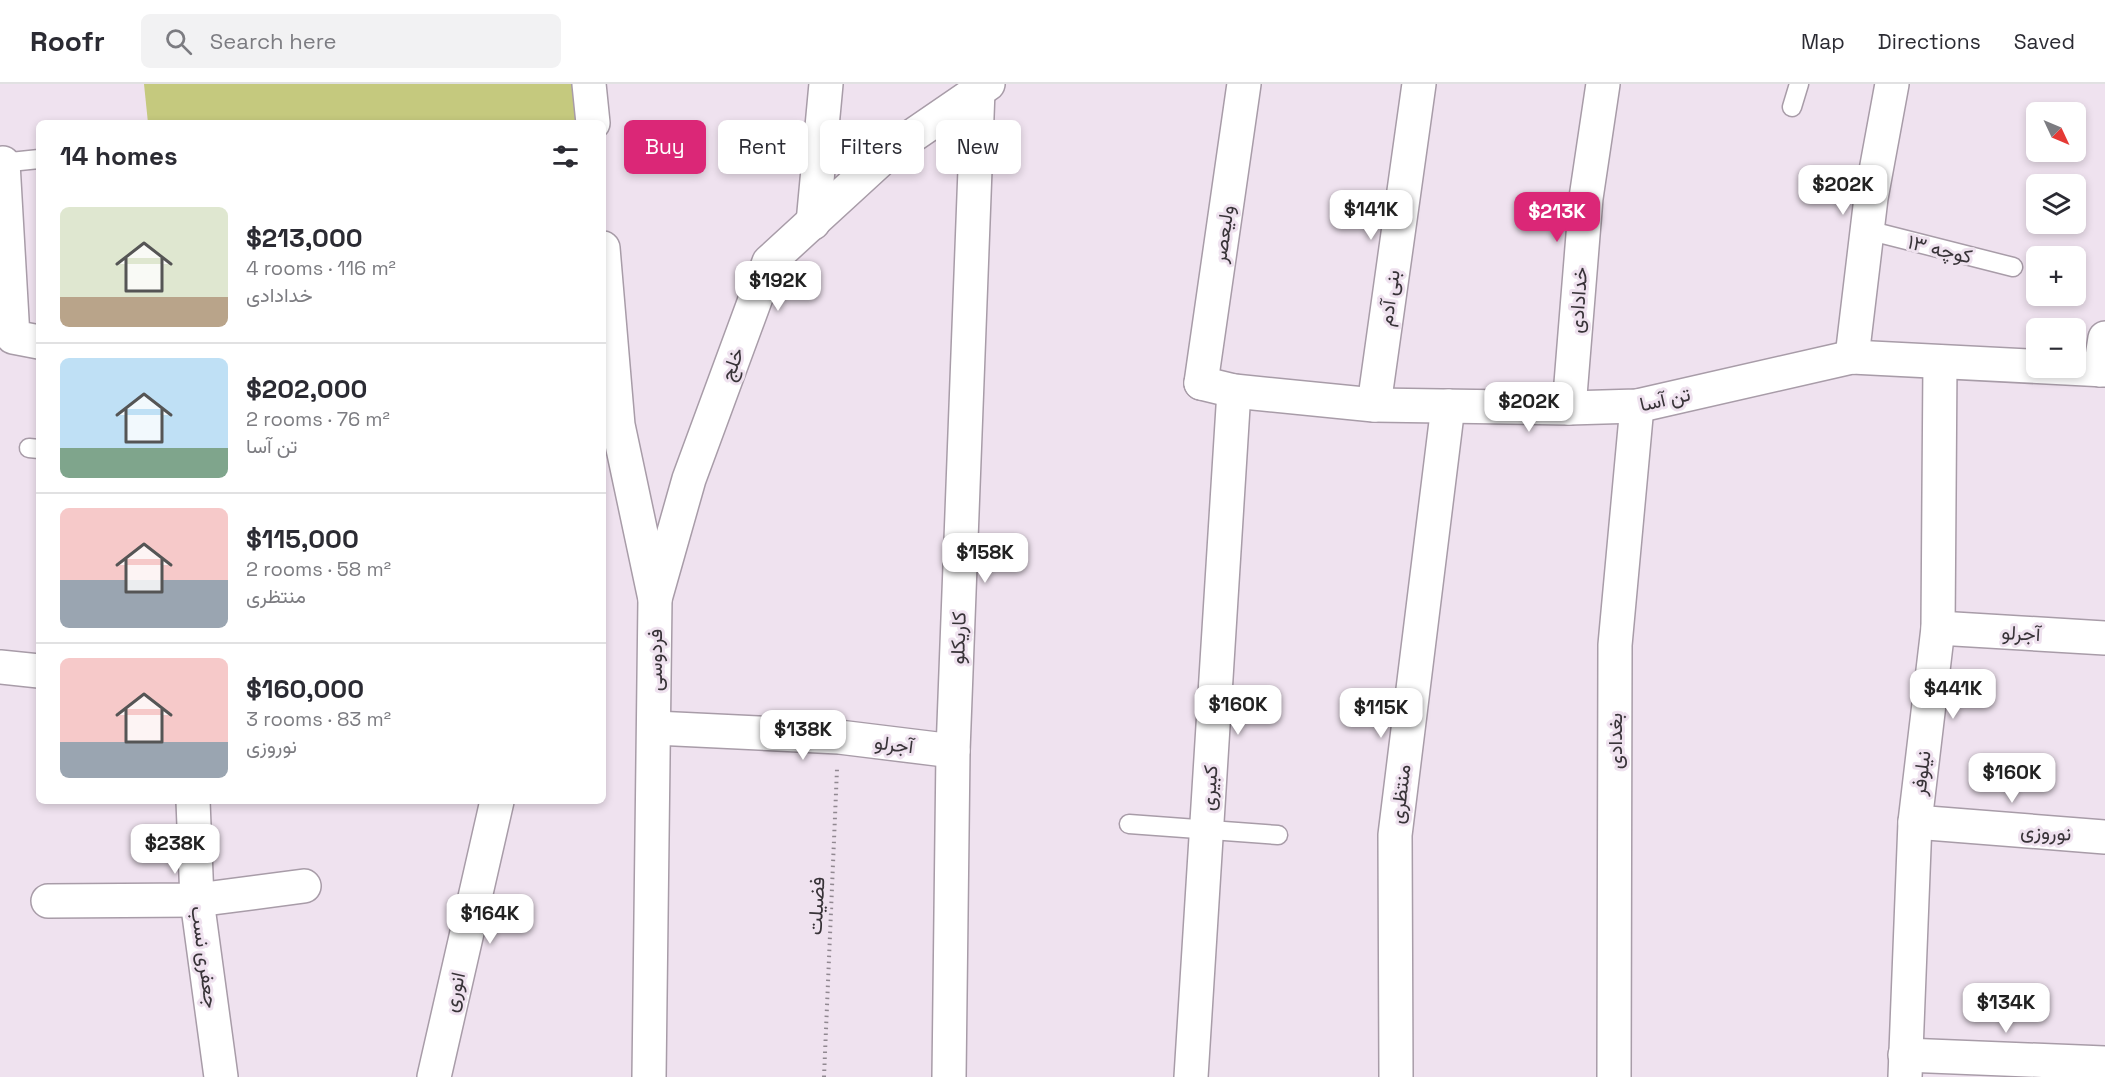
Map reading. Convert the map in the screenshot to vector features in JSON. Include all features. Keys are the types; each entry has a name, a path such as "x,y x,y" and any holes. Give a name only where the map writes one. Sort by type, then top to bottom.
{"street":[{"path":"589,84 593,120"},
{"path":"813,223 826,84"},
{"name":"ولیعصر","path":"1201,383 1244,84"},
{"name":"بنی آدم","path":"1374,405 1419,84"},
{"name":"خدادادی","path":"1569,408 1586,198 1603,84"},
{"path":"1852,357 1867,230 1892,84"},
{"name":"خلج","path":"656,599 689,479 769,262 890,151 983,87"},
{"name":"کاریکلو","path":"949,1077 953,751 983,87"},
{"path":"2,163 26,340"},
{"name":"فردوسی","path":"606,323 610,424 656,599 656,728 649,1077"},
{"path":"2102,370 2105,338"},
{"name":"تن آسا","path":"1201,383 1234,391 1374,405 1569,408 1637,406 1852,357 2102,370"},
{"name":"نیلوفر","path":"1905,1066 1915,822 1938,628 1940,362"},
{"name":"کبیری","path":"1191,1077 1234,391"},
{"name":"منتظری","path":"1396,1077 1395,835 1448,406"},
{"name":"بغدادی","path":"1614,1077 1615,645 1637,406"},
{"name":"آجرلو","path":"1938,628 2105,638"},
{"path":"0,667 36,671"},
{"name":"آجرلو","path":"656,728 839,737 953,751"},
{"name":"جعفری نسب","path":"193,804 197,900 221,1077"},
{"name":"انوری","path":"434,1077 496,804"},
{"name":"نوروزی","path":"1915,822 2105,837"},
{"path":"48,901 197,900 304,886"},
{"path":"1905,1066 2105,1063"}],"lane":[{"path":"1792,107 1799,84"},
{"path":"2,163 36,159"},
{"name":"کوچه ۱۳","path":"1867,230 2013,267"},
{"path":"1130,824 1278,835"}],"path":[{"name":"فضیلت","path":"824,1077 839,737"}],"green space":[{"path":"144,84 574,84 578,120 148,120"}]}
